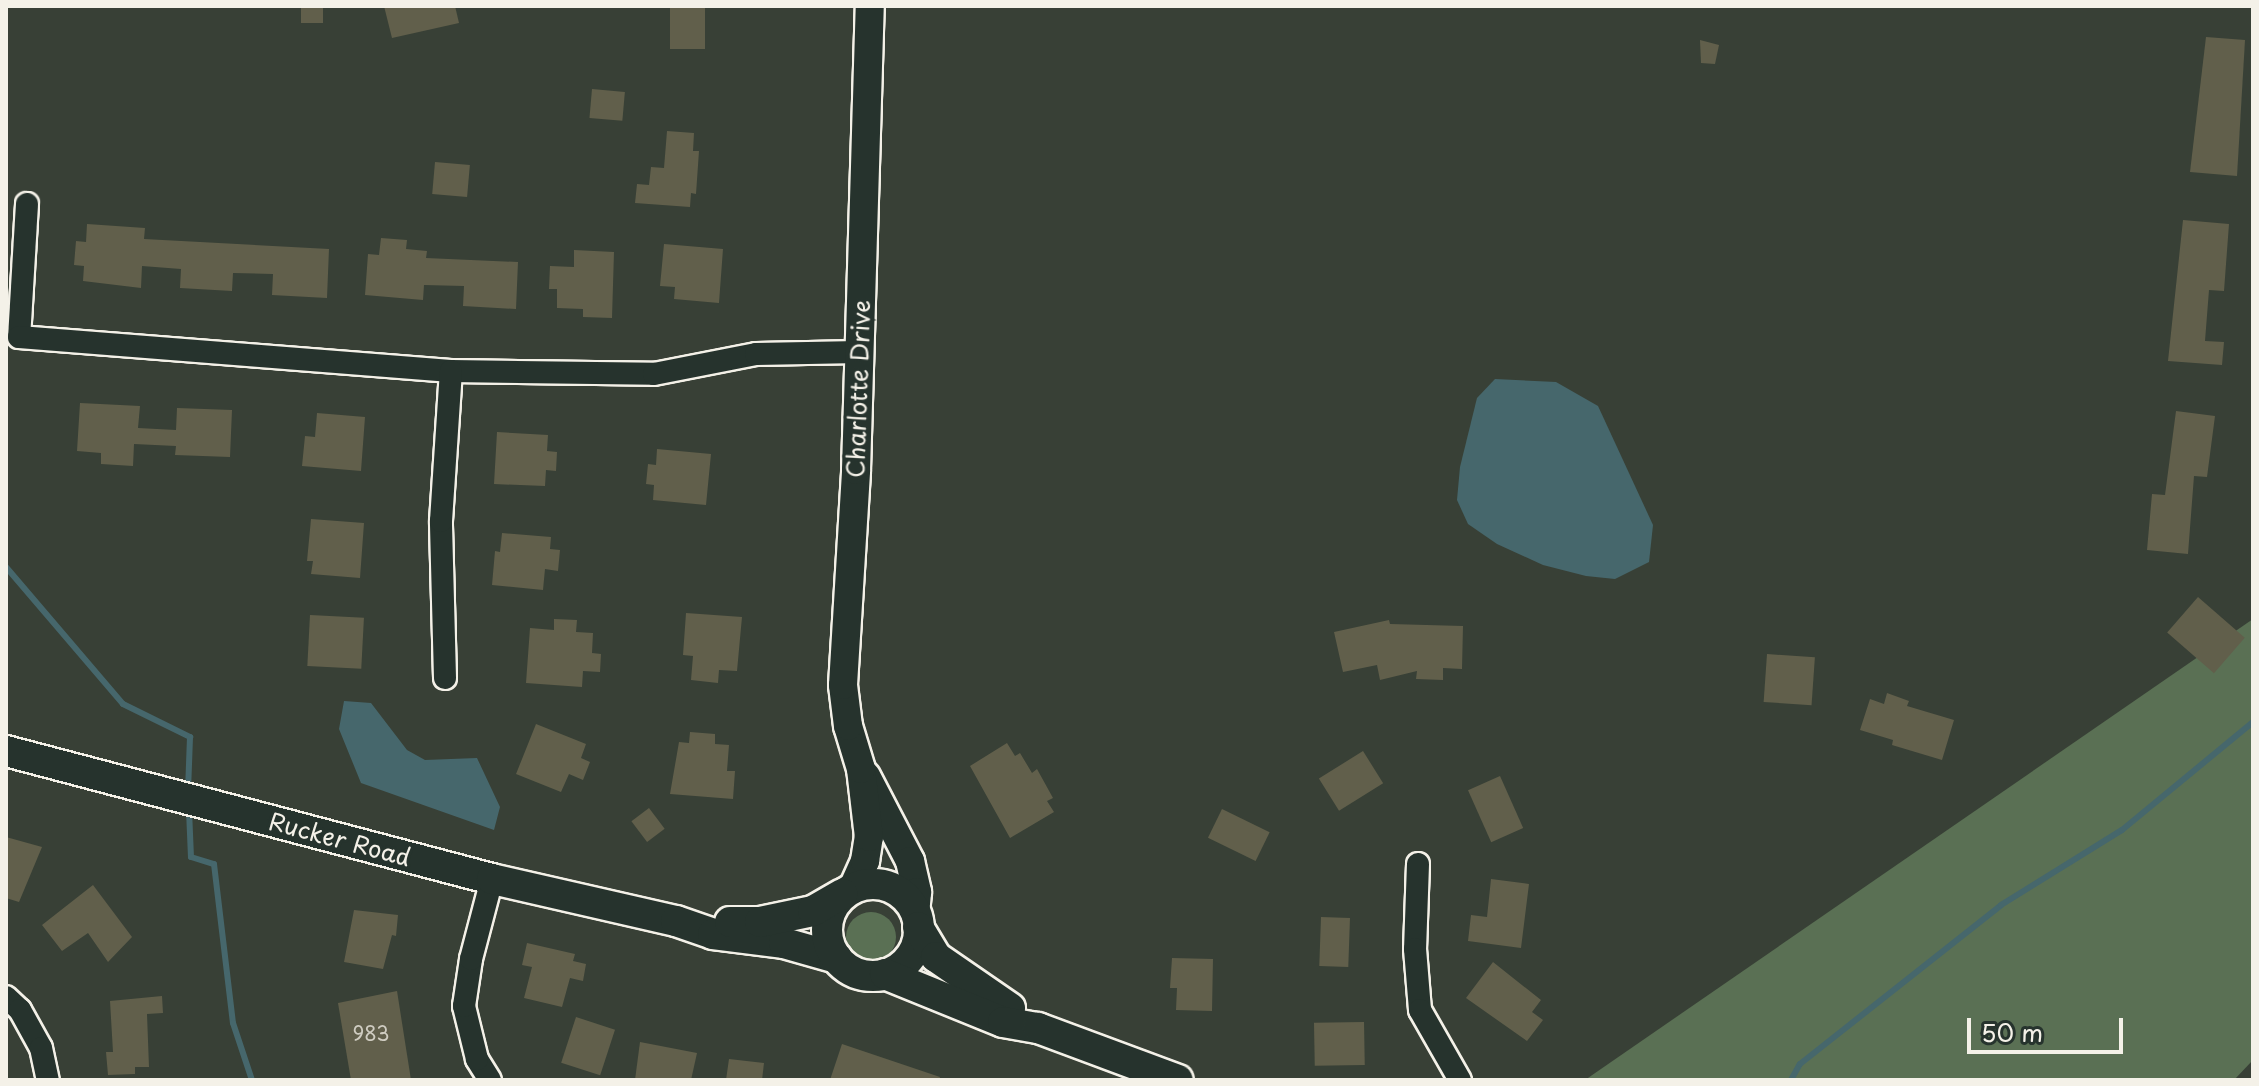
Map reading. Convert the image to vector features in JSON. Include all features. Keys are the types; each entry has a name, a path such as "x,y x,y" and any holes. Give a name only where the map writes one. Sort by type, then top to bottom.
{"main road":[{"name":"Rucker Road","path":"6,751 492,879 676,921 713,934 784,943 837,958"},
{"path":"1038,1028 936,957 899,892 885,885 870,883 848,891 828,919 826,934 837,958 851,970 865,975 885,974 1003,1022 1038,1028 1178,1080"},
{"name":"Rucker Road","path":"676,921 760,922 813,911 848,891"},
{"path":"885,974 907,960 915,947 917,920"}],"street":[{"name":"Charlotte Drive","path":"848,891 865,861 869,837 861,769 848,726 843,685 859,352 870,6"},
{"path":"27,204 19,337 451,371 654,374 756,354 859,352"},
{"path":"445,678 441,521 451,371"},
{"name":"Charlotte Drive","path":"861,769 874,786 910,861 917,892 917,920"},
{"path":"1418,864 1415,949 1420,1010 1460,1080"},
{"path":"490,1080 477,1059 464,1006 471,959 492,879"},
{"path":"6,997 20,1010 41,1048 48,1080"}],"green space":[{"path":"2253,619 2253,1060 2234,1080 1585,1080"},
{"path":"871,912 889,919 896,937 889,955 871,962 853,955 846,937 853,919"}],"water":[{"path":"1495,379 1556,382 1598,406 1653,525 1649,562 1615,579 1586,576 1543,565 1497,544 1468,524 1457,500 1460,467 1477,398"},
{"path":"344,701 371,703 407,750 425,760 477,758 500,807 494,830 361,783 339,729"}],"building":[{"path":"301,6 323,6 323,23 301,23"},
{"path":"384,6 455,6 459,23 392,38"},
{"path":"670,6 705,6 705,49 670,49"},
{"path":"2206,37 2245,40 2237,176 2190,172"},
{"path":"1700,40 1719,45 1715,64 1701,63"},
{"path":"592,89 625,92 622,121 589,118"},
{"path":"667,131 694,133 693,151 699,151 696,194 691,193 690,207 635,203 637,184 649,185 651,167 664,168"},
{"path":"435,162 470,165 467,197 432,194"},
{"path":"2183,220 2229,224 2224,291 2209,290 2205,341 2224,342 2222,365 2168,361"},
{"path":"87,224 145,228 144,239 329,249 327,298 272,295 273,274 233,273 232,291 180,288 181,269 142,266 141,288 83,281 84,266 74,265 76,241 86,242"},
{"path":"381,238 407,240 406,249 427,251 426,258 518,262 516,309 463,306 464,286 424,285 423,300 365,295 368,254 379,255"},
{"path":"664,244 723,249 719,303 674,299 675,287 660,286"},
{"path":"574,250 614,252 612,318 583,317 583,309 557,308 557,289 549,289 550,266 574,267"},
{"path":"80,403 140,406 138,428 176,430 177,408 232,410 230,457 175,455 176,446 134,444 133,466 101,464 101,453 77,451"},
{"path":"2176,411 2215,416 2207,477 2194,476 2188,554 2147,550 2152,494 2165,495"},
{"path":"317,413 365,417 361,471 302,466 305,436 315,437"},
{"path":"497,432 548,435 547,451 557,452 556,471 546,470 545,486 494,484"},
{"path":"657,449 711,454 706,505 653,500 654,485 646,484 648,464 656,465"},
{"path":"311,519 364,523 360,578 311,574 313,561 307,561"},
{"path":"502,533 551,537 550,549 560,550 558,571 545,569 543,590 492,585 495,551 500,552"},
{"path":"2198,597 2245,638 2214,673 2167,632"},
{"path":"686,613 742,617 737,671 719,670 718,683 691,680 693,656 683,655"},
{"path":"310,615 364,618 361,669 307,666"},
{"path":"554,619 577,620 576,632 593,633 592,653 601,654 600,672 583,671 582,687 526,683 530,628 554,630"},
{"path":"1389,620 1390,624 1463,626 1462,669 1443,668 1443,680 1416,679 1417,671 1380,680 1377,665 1343,672 1334,632"},
{"path":"1767,654 1815,657 1812,705 1764,702"},
{"path":"1887,693 1909,701 1907,706 1954,720 1942,760 1892,745 1893,740 1860,730 1870,699 1884,704"},
{"path":"536,724 586,744 581,758 590,762 583,780 569,774 561,792 516,774"},
{"path":"690,732 715,734 715,744 729,745 727,771 735,771 733,799 670,794 679,742 689,743"},
{"path":"1007,743 1015,756 1020,753 1032,773 1037,769 1053,798 1047,801 1054,812 1010,838 970,766"},
{"path":"1363,751 1383,783 1339,811 1319,779"},
{"path":"1500,776 1523,828 1491,842 1468,790"},
{"path":"649,808 665,829 647,842 631,821"},
{"path":"1222,809 1270,832 1256,861 1208,838"},
{"path":"6,837 42,847 19,902 6,898"},
{"path":"1491,879 1529,884 1521,948 1468,941 1471,915 1487,917"},
{"path":"93,885 132,937 108,962 88,933 62,951 42,925"},
{"path":"354,910 398,915 396,936 392,935 383,969 344,962"},
{"path":"1321,917 1350,918 1348,967 1319,966"},
{"path":"527,943 575,954 573,961 586,964 583,981 570,978 562,1007 524,998 532,967 522,965"},
{"path":"1172,958 1213,959 1212,1011 1176,1010 1177,988 1170,988"},
{"path":"1493,962 1541,1000 1532,1012 1543,1020 1527,1041 1466,998"},
{"path":"397,991 411,1080 351,1080 338,1003"},
{"path":"162,996 163,1013 147,1014 149,1067 135,1067 135,1074 108,1075 106,1052 113,1052 110,1001"},
{"path":"576,1017 615,1030 600,1075 561,1063"},
{"path":"1364,1022 1365,1065 1315,1066 1314,1023"},
{"path":"640,1042 697,1053 691,1080 635,1080"},
{"path":"842,1044 940,1077 939,1080 830,1080"},
{"path":"729,1059 764,1063 762,1080 726,1080"}],"waterway":[{"path":"6,567 123,704 190,737 188,791"},
{"path":"1791,1080 1800,1064 2001,905 2122,830 2253,722"},
{"path":"189,810 191,857 214,864 233,1023 252,1080"}]}
